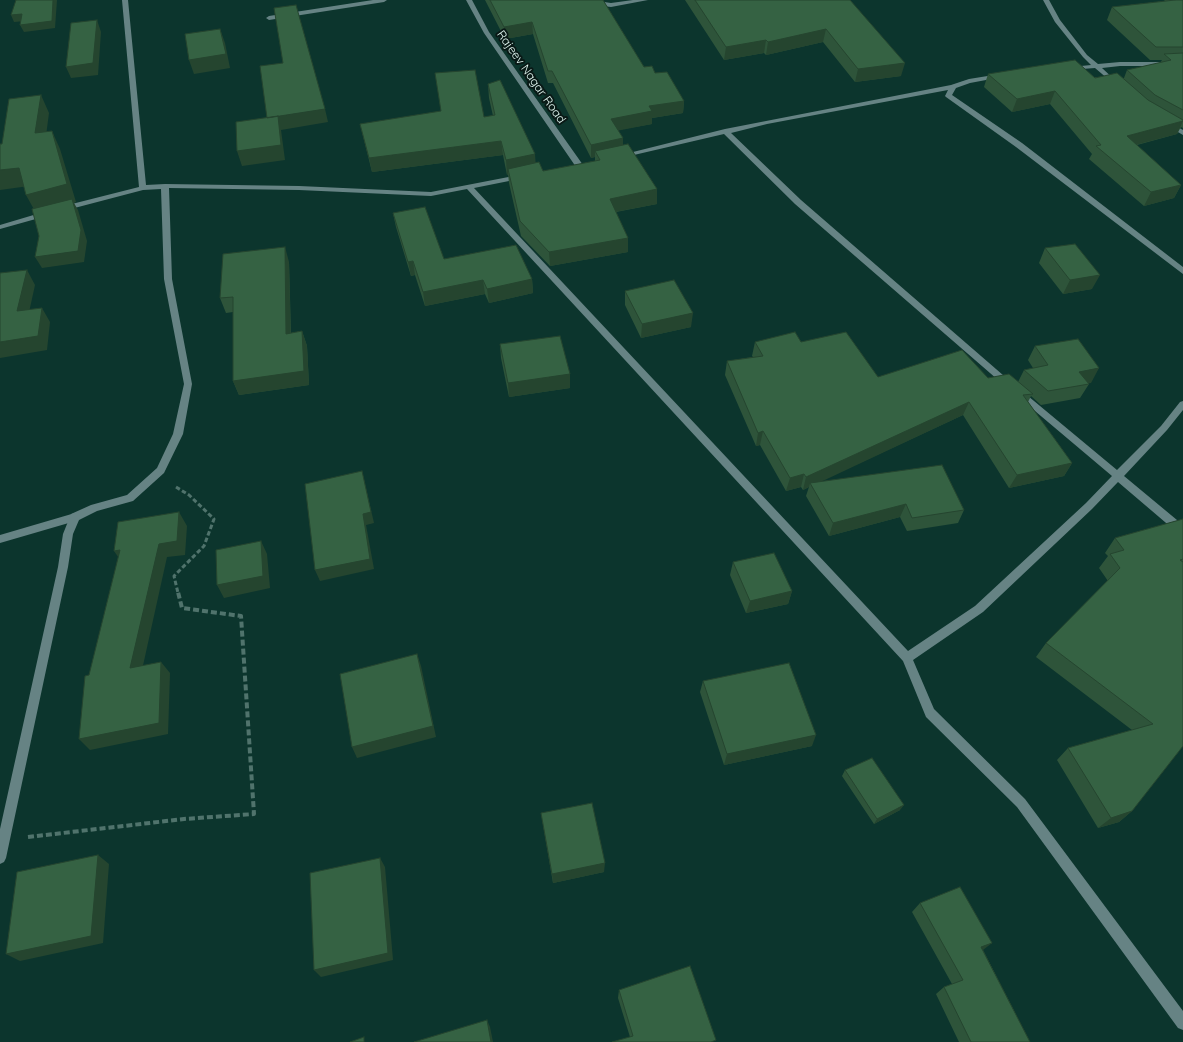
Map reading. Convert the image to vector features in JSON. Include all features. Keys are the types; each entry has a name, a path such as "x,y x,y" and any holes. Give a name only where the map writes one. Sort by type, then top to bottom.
{"street":[{"path":"125,0 124,7 143,188"},
{"path":"269,18 384,0"},
{"name":"Rajeev Nagar Road","path":"468,0 486,32 579,164"},
{"path":"593,0 597,4 610,5 645,0"},
{"path":"1046,0 1057,21 1085,56 1118,86"},
{"path":"1061,70 1183,64"},
{"path":"613,158 767,122 953,87 969,80 1006,75"},
{"path":"953,87 948,96 1019,145 1183,271"},
{"path":"1160,120 1183,132"},
{"path":"725,132 798,202 1116,477 1183,531"},
{"path":"570,166 587,163"},
{"path":"0,227 143,188 165,186 299,188 431,194 533,174"},
{"path":"0,539 75,517 94,508 130,498 157,474 178,434 188,384 168,279 165,186"},
{"path":"469,187 907,658 930,713 1021,803 1183,1023"},
{"path":"907,658 979,609 1116,477 1164,428 1183,404"},
{"path":"0,858 63,567 68,534 75,517"}],"path":[{"path":"3,840 184,819 254,814 241,616 182,608 174,576 204,546 214,519 189,495 157,474"}],"building":[{"path":"16,0 53,0 52,21 20,25 22,14 11,15"},
{"path":"490,0 603,0 644,67 652,66 655,73 667,72 684,101 649,106 652,111 611,119 623,138 591,145 552,71 548,71 532,22 504,27"},
{"path":"695,0 850,0 905,63 858,69 826,29 768,42 766,40 726,47"},
{"path":"1183,0 1183,47 1156,47 1112,7"},
{"path":"296,5 325,109 267,118 260,66 283,63 274,8"},
{"path":"97,20 93,63 66,67 71,23"},
{"path":"220,29 226,54 189,60 185,34"},
{"path":"1183,53 1183,110 1155,95 1127,70 1171,60 1164,54"},
{"path":"1075,60 1095,78 1117,73 1148,100 1183,120 1127,136 1181,185 1151,192 1096,146 1101,145 1055,91 1017,99 988,74"},
{"path":"475,70 484,117 495,115 488,84 500,80 535,154 506,160 501,141 369,158 360,124 441,111 435,73"},
{"path":"41,95 35,133 52,131 67,184 26,195 19,168 0,170 0,144 2,144 9,99"},
{"path":"278,116 281,145 237,151 236,122"},
{"path":"628,144 657,189 610,199 628,238 549,252 520,221 508,169 539,162 543,171 600,160 595,151"},
{"path":"72,199 81,230 78,251 35,257 39,236 32,209"},
{"path":"425,207 444,259 516,245 532,279 487,289 483,280 423,292 413,261 408,262 393,213"},
{"path":"1075,244 1100,275 1070,280 1045,248"},
{"path":"285,247 286,334 302,331 304,371 233,381 233,297 220,298 223,254"},
{"path":"27,270 17,311 42,308 38,336 0,342 0,273"},
{"path":"674,280 693,313 642,324 625,291"},
{"path":"795,332 801,342 846,332 878,377 962,350 988,378 1009,374 1033,394 1023,395 1072,463 1017,475 969,402 806,477 804,474 790,478 763,431 758,433 727,361 763,356 755,342"},
{"path":"560,336 570,374 508,383 500,344"},
{"path":"1078,339 1099,368 1079,372 1089,384 1048,391 1024,370 1048,365 1035,346"},
{"path":"942,465 964,510 912,518 906,504 833,523 810,483"},
{"path":"362,471 371,512 363,514 370,559 315,570 305,484"},
{"path":"179,512 177,541 159,544 130,668 161,662 159,723 79,739 85,676 89,675 120,550 114,551 118,522"},
{"path":"1183,519 1183,559 1180,560 1183,562 1183,746 1132,811 1111,818 1068,748 1153,724 1046,643 1120,568 1110,554 1124,550 1115,538"},
{"path":"261,541 263,576 217,585 216,550"},
{"path":"774,553 792,591 750,601 733,562"},
{"path":"417,654 433,726 352,747 340,674"},
{"path":"789,663 816,735 727,754 703,681"},
{"path":"872,758 904,805 877,819 845,770"},
{"path":"592,803 605,863 552,874 541,813"},
{"path":"98,855 91,936 6,954 17,872"},
{"path":"380,858 388,953 314,970 310,873"},
{"path":"960,887 992,943 981,947 1030,1042 971,1042 944,987 963,980 920,903"},
{"path":"690,966 716,1040 711,1042 612,1042 633,1036 619,990"},
{"path":"487,1020 491,1042 414,1042"},
{"path":"364,1037 364,1042 350,1042"}]}
